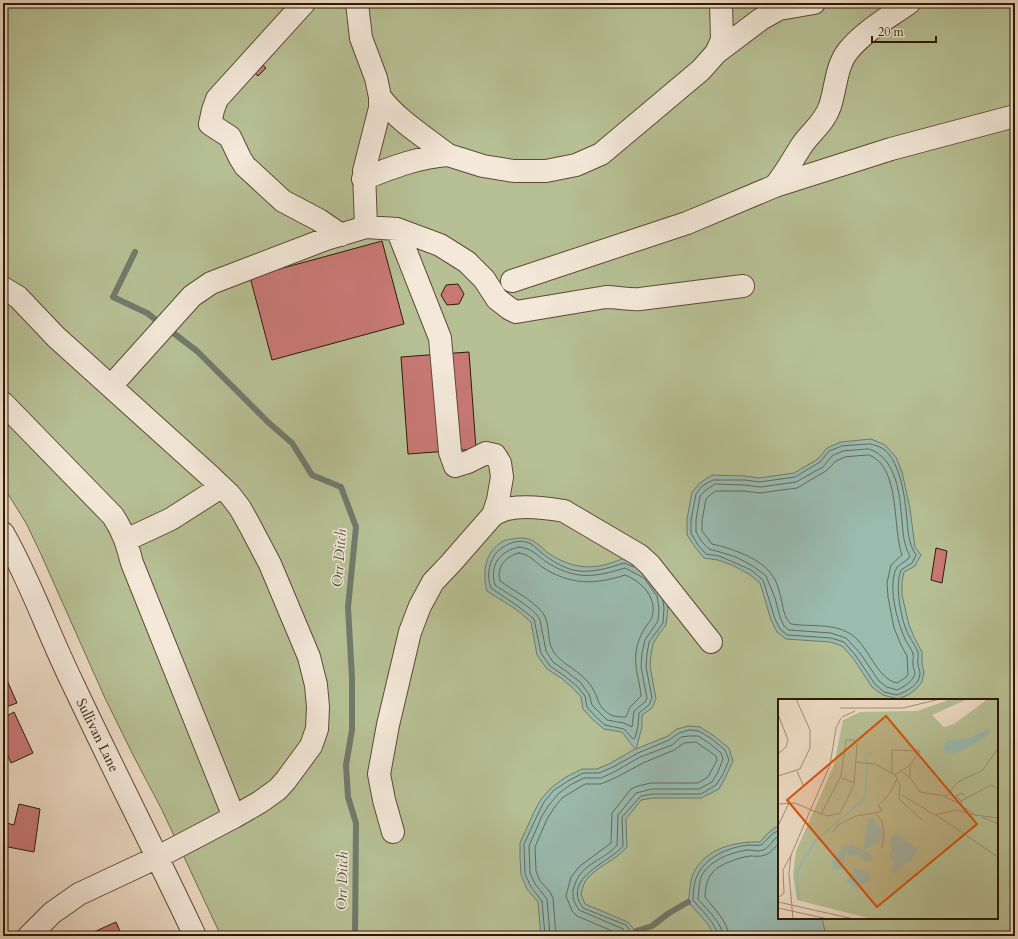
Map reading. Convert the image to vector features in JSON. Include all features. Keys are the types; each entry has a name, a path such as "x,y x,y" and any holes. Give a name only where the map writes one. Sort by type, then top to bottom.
{"street":[{"path":"304,3 217,98 210,124 230,137 245,166 283,201 318,220 341,235"},
{"path":"357,3 361,38 376,78 380,97 380,108 363,179 366,227"},
{"path":"716,53 722,40 721,3"},
{"path":"363,179 430,156 448,155 483,166 514,171 546,171 576,165 602,154 701,70 716,53 761,19 780,9 814,3"},
{"path":"775,186 782,178 802,146 820,125 830,107 840,67 848,51 862,37 908,3"},
{"path":"380,97 404,120 448,155"},
{"path":"512,281 679,226 775,186 884,151 1015,116"},
{"path":"111,386 192,296 211,283 326,239 366,227 397,229 440,245 467,262 484,279 497,299 510,310 516,312 606,297 640,299 743,286"},
{"path":"392,832 379,774 388,725 410,632 420,606 433,582 493,515 500,492 502,477 500,463 495,455 486,453 468,462 455,466 450,452 440,338 397,229"},
{"path":"3,288 18,297 56,337 221,487 240,508 270,564 309,657 316,685 318,707 317,729 311,746 278,789 260,802 234,817 158,857 79,894 52,913 29,936"},
{"path":"3,403 113,516 126,540 132,563 234,817"},
{"path":"126,540 171,519 221,487"},
{"path":"493,515 508,509 522,508 551,508 564,511 638,556 650,565 711,642"},
{"name":"Sullivan Lane","path":"3,533 19,564 75,688 195,936"}],"green space":[{"path":"3,3 1015,3 1015,936 221,936 162,810 104,696 26,523 3,486"}],"water":[{"path":"871,439 885,445 896,457 902,472 910,509 915,547 921,555 915,566 904,572 902,595 909,625 922,652 924,672 922,682 916,689 908,695 898,699 883,695 872,687 853,658 842,646 830,642 786,639 777,632 771,620 760,583 749,574 732,565 718,560 704,558 687,535 687,519 692,492 700,483 712,475 759,478 794,473 818,459 827,448 841,442"},
{"path":"526,538 533,541 548,553 567,563 585,567 604,565 624,558 638,564 665,593 668,608 666,625 653,644 651,655 650,666 656,699 652,708 642,715 642,727 636,749 668,736 677,729 689,726 700,727 729,748 733,761 719,789 701,798 653,798 641,800 626,819 627,847 594,872 585,882 581,894 585,904 628,922 639,936 541,936 538,902 527,889 521,875 520,843 541,799 552,787 566,777 582,769 597,769 611,763 635,749 622,732 604,729 593,720 583,709 581,697 573,688 547,669 537,655 531,622 517,610 487,591 485,570 486,563 492,551 503,541"},
{"path":"776,827 778,828 778,919 822,919 826,936 715,936 707,923 688,902 693,874 698,865 705,858 721,848 731,845 760,842"}],"building":[{"path":"257,60 266,68 258,76 249,68"},
{"path":"382,241 404,324 272,360 250,277"},
{"path":"458,284 464,294 459,304 447,305 441,295 446,285"},
{"path":"469,352 476,449 408,454 401,357"},
{"path":"936,548 947,551 942,583 931,580"},
{"path":"3,671 17,703 3,708"},
{"path":"14,712 33,753 11,763 3,744 3,718"},
{"path":"19,804 40,809 34,852 3,846 3,822 14,825"},
{"path":"116,922 122,936 85,936"}],"waterway":[{"name":"Orr Ditch","path":"135,252 113,297 147,313 197,351 269,423 292,443 312,475 341,487 356,527 348,607 352,678 352,730 346,765 348,797 356,823 355,936"},
{"path":"636,931 652,926 669,913 688,902"}]}
